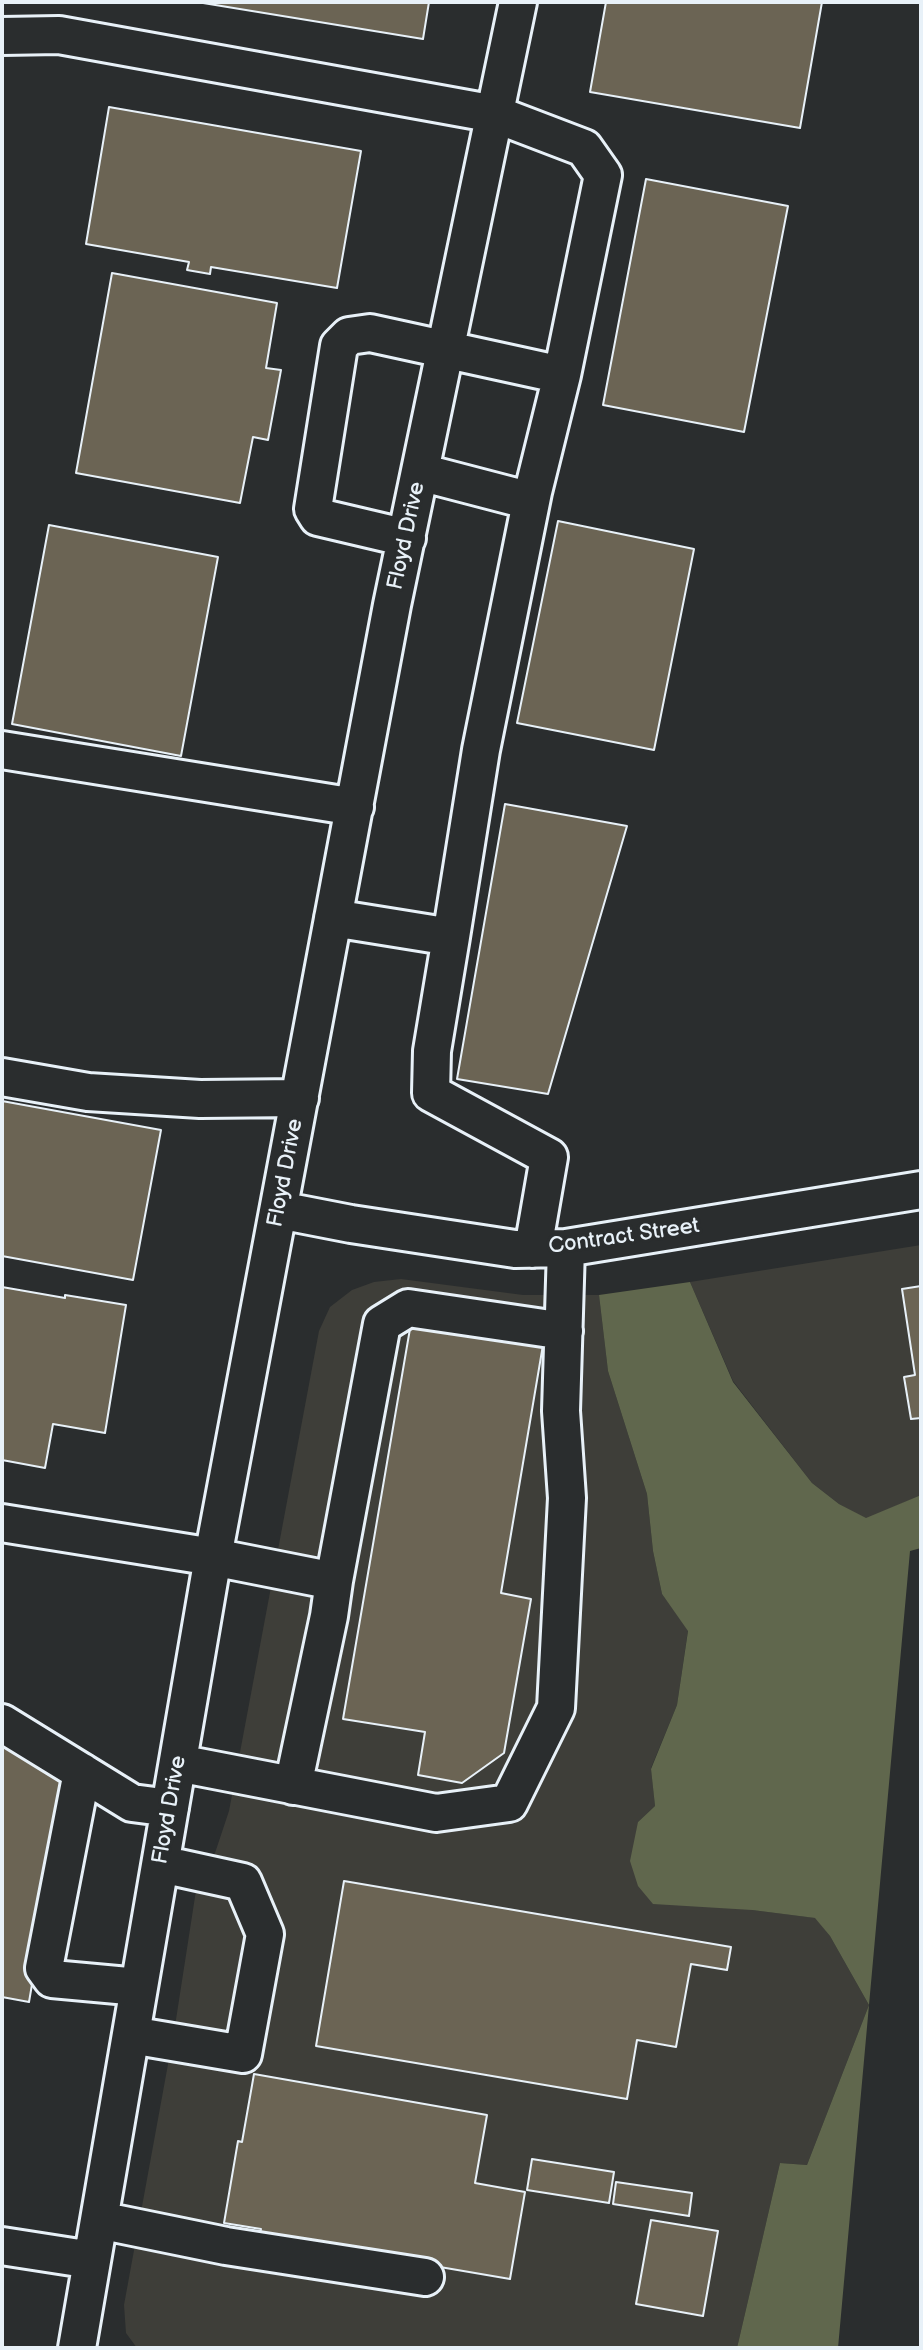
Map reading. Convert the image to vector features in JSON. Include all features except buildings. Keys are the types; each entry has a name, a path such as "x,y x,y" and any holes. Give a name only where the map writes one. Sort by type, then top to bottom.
{"street":[{"name":"Floyd Drive","path":"77,2348 213,1557 333,918 420,472 518,2"},
{"path":"2,36 59,35 495,114 584,148 603,175 562,375 531,501 481,750 432,1051 431,1093 549,1157 549,1249 564,1331 561,1411 567,1498 556,1708 509,1803 436,1813 178,1763"},
{"path":"407,538 318,517 313,509 339,346 349,336 370,333 562,375"},
{"path":"420,472 531,501"},
{"path":"2,750 355,807"},
{"path":"333,918 451,937"},
{"path":"2,1077 88,1092 200,1099 300,1098"},
{"name":"Contract Street","path":"279,1210 500,1247 549,1249 921,1190"},
{"path":"293,1786 329,1616 382,1324 408,1308 564,1331"},
{"path":"2,1523 213,1557 334,1581"},
{"path":"2,1723 132,1803 170,1808"},
{"path":"82,1772 44,1968 52,1979 139,1987"},
{"path":"131,2035 243,2054 265,1934 243,1882 161,1864"},
{"path":"99,2220 226,2246 425,2277"},
{"path":"2,2246 92,2260"}],"shaded area":[{"path":"921,1245 921,1495 866,1519 839,1504 812,1483 733,1381 690,1282"},
{"path":"401,1279 523,1295 599,1295 608,1371 647,1494 653,1551 662,1594 688,1630 677,1705 651,1768 655,1806 638,1822 752,1910 816,1918 830,1936 869,2005 807,2165 780,2163 737,2348 137,2348 126,2333 124,2305 175,2026 197,1884 215,1853 229,1811 319,1331 330,1307 352,1290 374,1282"}],"green space":[{"path":"690,1282 733,1382 812,1483 839,1504 866,1518 921,1495 921,1548 910,1551 869,2005 830,1936 815,1918 752,1910 653,1904 638,1886 630,1861 638,1822 655,1806 651,1769 677,1705 688,1631 662,1594 653,1551 647,1494 608,1371 599,1295"},
{"path":"869,2005 838,2348 737,2348 780,2163 807,2165"}]}
